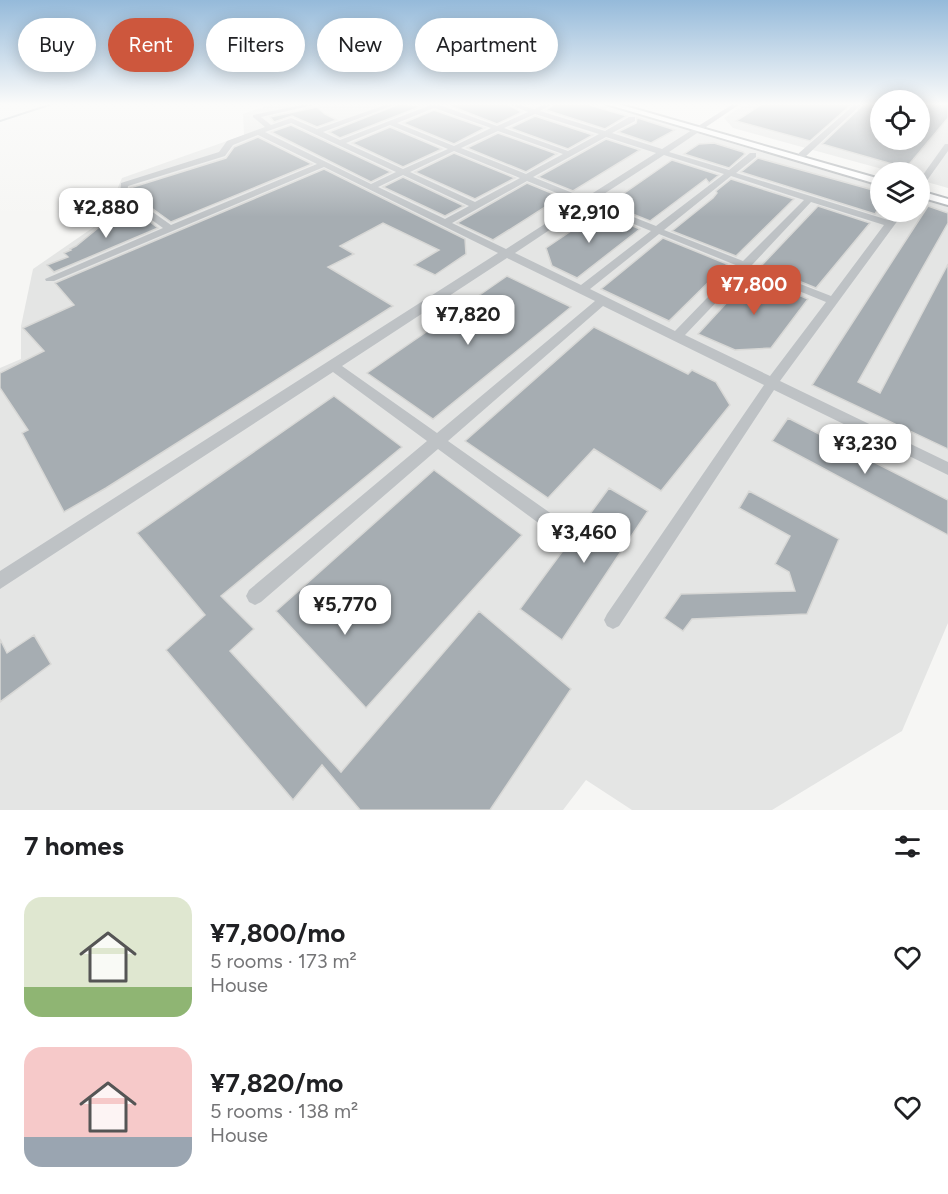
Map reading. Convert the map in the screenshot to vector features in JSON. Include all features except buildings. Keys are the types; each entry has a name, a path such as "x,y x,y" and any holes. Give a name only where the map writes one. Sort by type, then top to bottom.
{"main road":[{"path":"749,142 870,179"},
{"path":"754,142 870,175"},
{"path":"930,192 948,197"},
{"path":"930,197 948,202"}],"street":[{"path":"170,229 123,195 124,185 222,154 233,142"},
{"path":"279,142 948,469"},
{"path":"438,142 833,301"},
{"path":"371,187 467,142"},
{"path":"535,142 568,154"},
{"path":"445,223 589,142"},
{"path":"613,620 772,383 890,224 632,142"},
{"path":"0,581 679,142"},
{"path":"802,155 817,142"},
{"path":"339,143 476,206"},
{"path":"930,170 948,146"},
{"path":"582,290 753,155"},
{"path":"50,279 325,164"},
{"path":"677,336 810,198"},
{"path":"255,596 603,300"},
{"path":"333,366 550,522"}],"shaded area":[{"path":"225,142 727,142 870,184 870,222 930,222 930,202 948,207 948,623 902,731 772,810 632,810 586,780 563,810 0,810 0,368 21,359 21,326 33,269 104,220 122,178"},
{"path":"783,142 870,142 870,150 930,150 930,142 948,142 948,188 930,183 930,162 870,162 870,166"}]}
